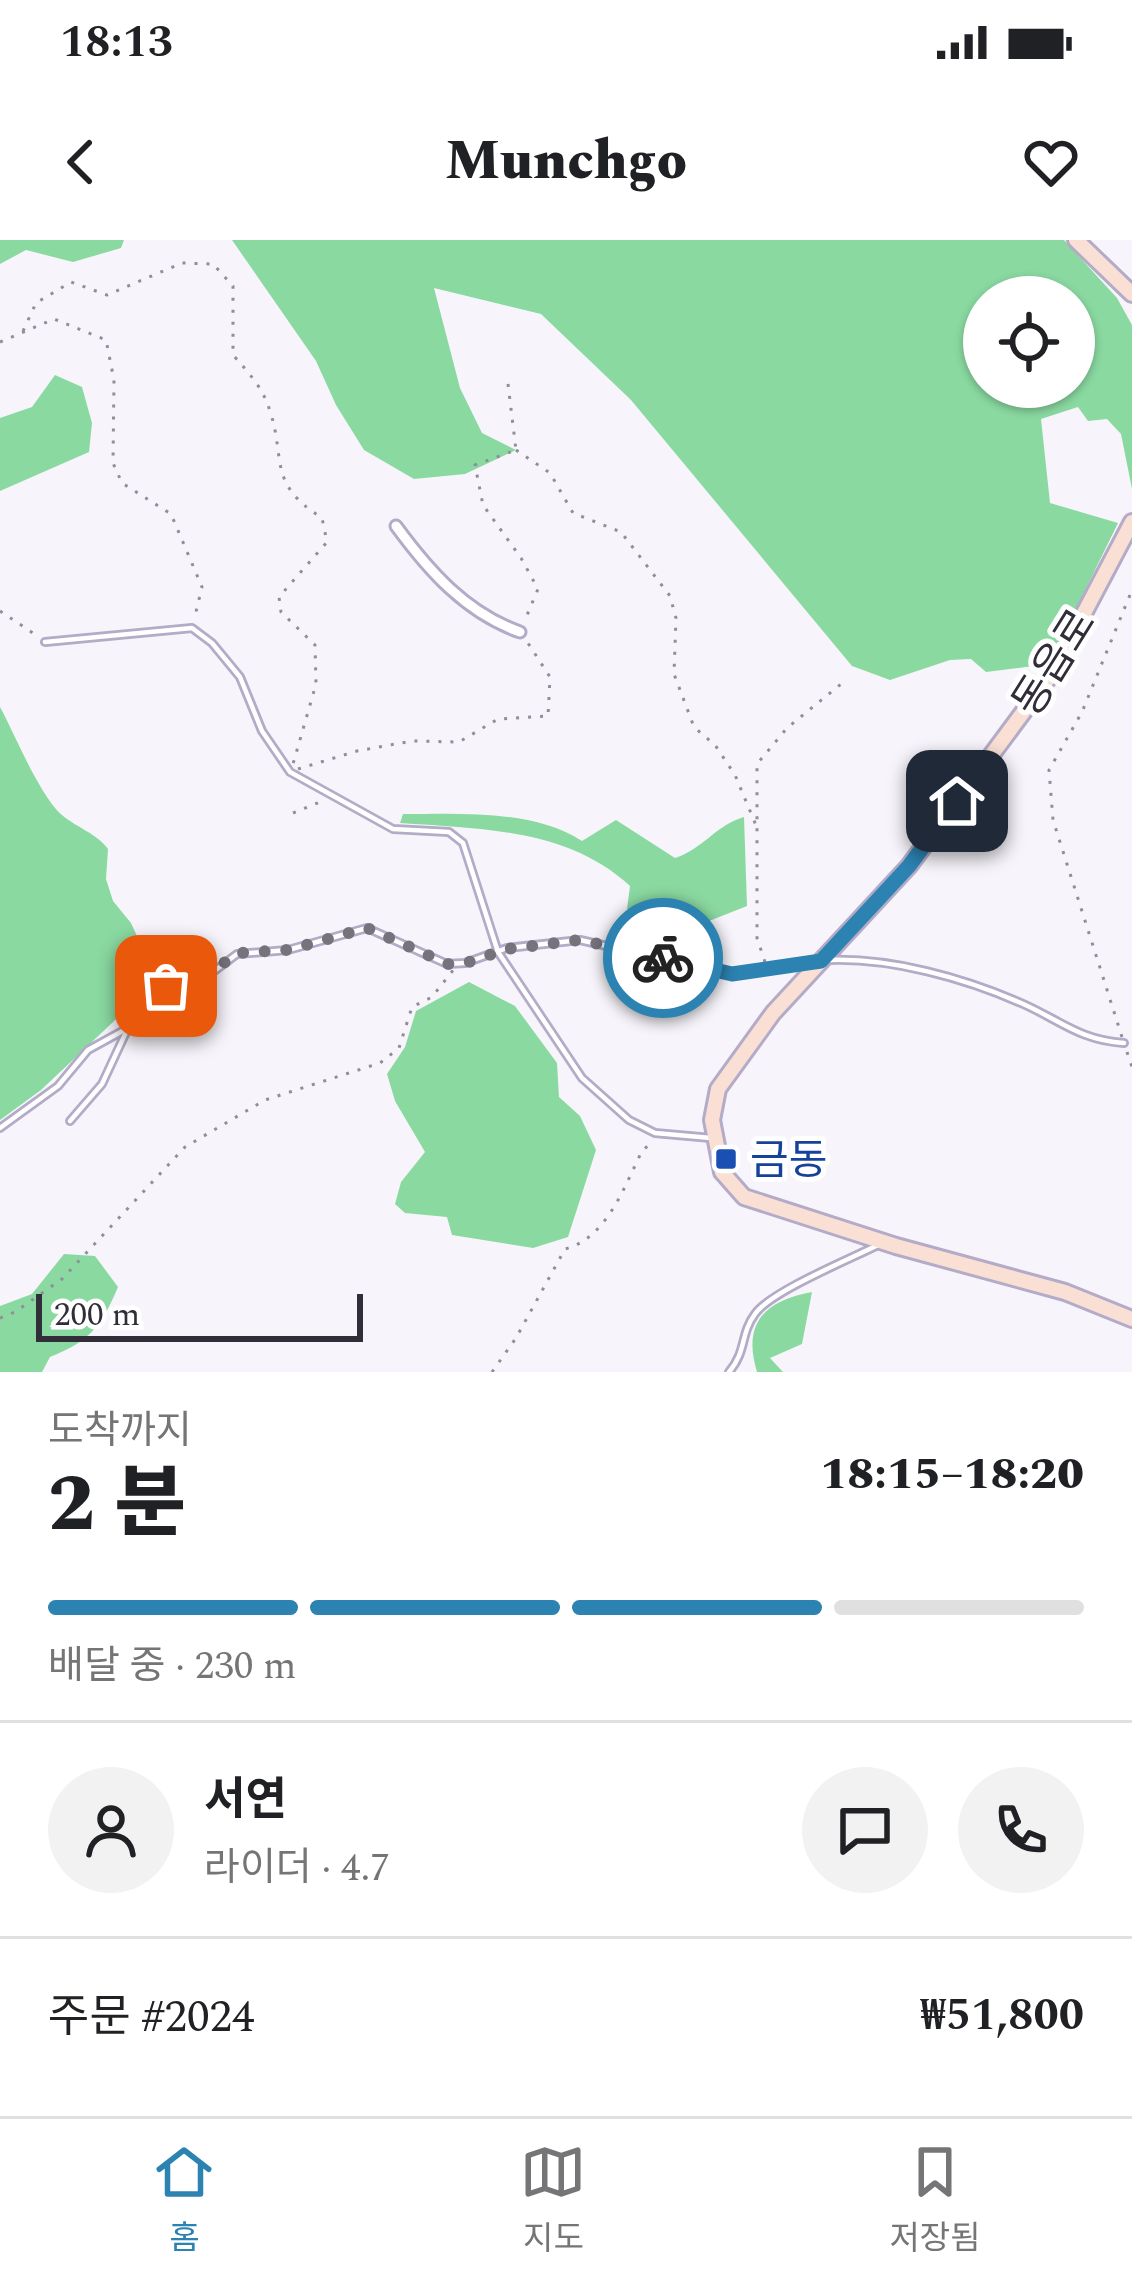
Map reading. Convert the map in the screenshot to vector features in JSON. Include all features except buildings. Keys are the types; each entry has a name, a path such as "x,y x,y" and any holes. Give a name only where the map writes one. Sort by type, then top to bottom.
{"street":[{"path":"1076,240 1132,294"},
{"name":"동읍로","path":"716,1138 712,1120 718,1089 772,1012 909,866 1053,672 1132,523"},
{"path":"395,526 450,590 497,624 520,632"},
{"path":"716,1138 722,1172 744,1198 1065,1292 1132,1319"}],"lane":[{"path":"45,642 192,628 212,643 240,677 262,731 290,772 393,829 449,832 463,843 498,952 582,1078 629,1120 662,1133 716,1138"},
{"path":"70,1120 102,1084 128,1028 166,986 198,978 237,953 288,950 367,928 448,964 580,940 732,974 821,961 898,963 1020,1003 1077,1035 1124,1043"},
{"path":"0,1128 58,1086 88,1050 128,1028"},
{"path":"729,1372 744,1354 746,1328 759,1307 883,1242"}],"path":[{"path":"23,331 36,302 70,282 107,295 182,263 212,265 233,286 233,355 259,385 272,415 278,469 302,505 322,518 328,542 279,597 281,611 315,645 316,684 290,772"},
{"path":"0,342 54,320 106,340 114,380 113,464 122,482 171,514 202,586 192,628"},
{"path":"508,384 516,450 550,473 572,513 621,532 670,596 676,617 674,674 694,727 715,745 735,775 758,830"},
{"path":"290,772 375,747 412,741 459,742 498,719 548,716 550,677 520,632 538,590 483,505 475,465 516,450"},
{"path":"1132,590 1087,701 1053,758 1047,784 1052,820 1132,1067"},
{"path":"0,611 45,642"},
{"path":"767,968 757,938 757,764 787,728 846,680"},
{"path":"293,813 334,796"},
{"path":"0,1318 62,1279 185,1147 265,1100 380,1063 399,1048 412,1007 432,997 458,963"},
{"path":"492,1372 565,1249 582,1244 600,1229 642,1151 662,1133"}],"green space":[{"path":"0,240 124,240 121,248 73,262 26,250 0,264"},
{"path":"232,240 1064,240 1117,298 1132,325 1132,489 1121,434 1107,419 1088,421 1079,408 1095,408 1095,276 963,276 963,408 1075,408 1041,419 1050,503 1118,523 1049,664 986,672 971,659 950,660 890,680 852,666 631,400 541,314 434,288 460,388 482,433 516,450 465,474 414,479 364,450 316,361"},
{"path":"55,375 82,387 92,423 89,452 0,491 0,418 32,407"},
{"path":"0,707 55,808 108,849 106,879 113,901 131,923 152,969 147,990 41,1090 0,1120"},
{"path":"403,814 518,818 582,841 616,820 675,858 744,817 747,906 704,923 671,913 627,909 630,886 579,853 522,835 400,823"},
{"path":"469,982 515,1006 557,1063 559,1097 580,1116 596,1150 568,1237 533,1248 452,1235 447,1217 405,1213 395,1204 401,1182 425,1152 395,1101 387,1074 405,1047 416,1011"},
{"path":"64,1254 95,1256 118,1287 106,1313 85,1338 50,1357 42,1372 0,1372 0,1306 32,1294"},
{"path":"812,1292 802,1344 770,1358 783,1372 757,1372 753,1340 761,1317 781,1301"}],"way so far":[{"path":"166,986 184,985 212,972 237,953 288,950 367,928 448,964 507,949 580,940 663,958"}],"place":[{"name":"금동","path":"726,1159"}],"route":[{"path":"663,958 732,974 821,961 909,866 957,801"}]}
